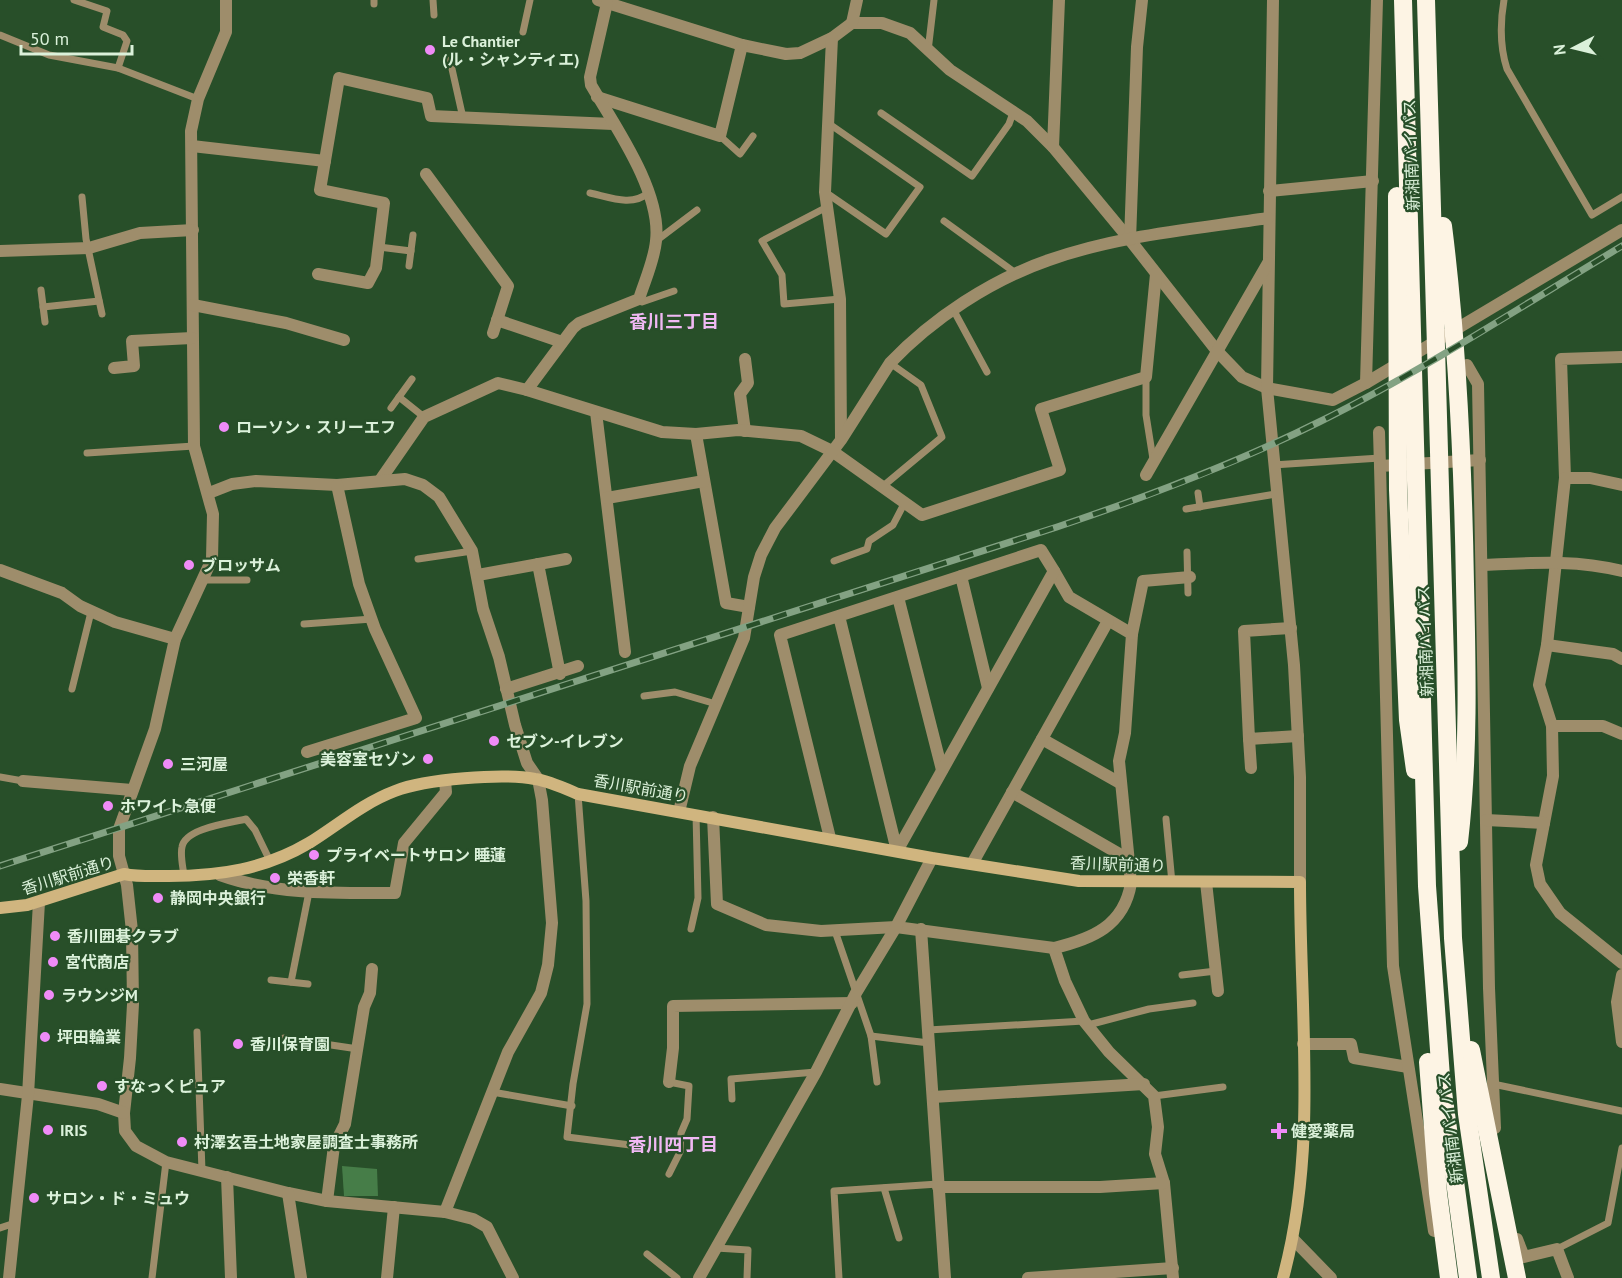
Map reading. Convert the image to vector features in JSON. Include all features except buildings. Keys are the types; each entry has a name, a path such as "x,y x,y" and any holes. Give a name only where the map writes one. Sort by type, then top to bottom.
{"highway":[{"name":"新湘南バイパス","path":"1403,0 1430,941 1440,1065 1469,1273"},
{"name":"新湘南バイパス","path":"1426,0 1446,938 1467,1114 1491,1278"},
{"path":"1404,23 1397,159 1397,346 1398,490 1408,720 1446,938 1517,1278"},
{"path":"1430,118 1451,289 1460,398 1468,718 1466,784 1446,938"},
{"path":"1426,806 1422,871 1426,1046 1442,1276"}],"street":[{"path":"226,0 226,32 198,99 191,131 194,446 213,514 212,559 175,639 155,729 119,829 118,850 124,874 132,931 133,1004 124,1113 125,1131 136,1146 166,1162 226,1178 327,1201 445,1212 474,1218 487,1227 513,1278"},
{"path":"852,23 857,0"},
{"path":"1053,147 1059,0"},
{"path":"1130,240 1137,47 1142,0"},
{"path":"1273,0 1267,388 1291,628 1298,736 1303,1044 1303,1151 1293,1239 1283,1278"},
{"path":"1366,383 1377,0"},
{"path":"527,390 579,323 639,299 656,241 656,218 648,193 597,97 590,77 603,2 742,45 786,54 800,53 832,38 852,23 882,23 910,33 928,51 968,83 1014,110 1053,147 1217,351 1242,377 1267,388 1333,400 1366,383 1622,230"},
{"path":"832,38 825,208 840,299 841,440"},
{"path":"597,97 720,136 742,45"},
{"path":"318,274 368,283 376,268 384,202 320,190 339,78 427,98 431,117 613,124"},
{"path":"192,146 325,161"},
{"path":"426,174 508,286 493,333"},
{"path":"1269,190 1373,181"},
{"path":"679,812 690,766 744,638 761,555 775,528 841,440 890,363 925,331 990,287 1049,260 1130,240 1268,218"},
{"path":"0,251 89,248 140,233 193,230"},
{"path":"1146,475 1268,262"},
{"path":"381,479 424,417 498,383 662,432 696,434 745,431 801,436 832,451 922,515 1060,470 1041,409 1146,377 1156,274"},
{"path":"193,305 286,323 344,340"},
{"path":"497,320 562,342"},
{"path":"114,368 134,366 132,341 192,338"},
{"path":"1622,357 1561,359 1565,478 1547,645 1539,686 1552,726 1553,776 1536,865 1540,884 1560,913 1622,963"},
{"path":"745,359 748,383 740,394 745,431"},
{"path":"1467,364 1478,384 1486,820 1495,1128 1520,1251 1524,1257 1530,1258 1557,1249 1568,1278"},
{"path":"596,412 626,652"},
{"path":"1379,432 1393,966 1442,1276 1469,1273"},
{"path":"696,434 726,603 749,607"},
{"path":"1380,462 1480,460"},
{"path":"1565,478 1590,478 1622,485"},
{"path":"209,493 232,484 256,481 337,485 381,479 405,479 423,485 439,497 472,551 483,609 527,763 538,779 542,800 552,923 548,965 541,993 508,1052 445,1212"},
{"path":"607,498 704,481"},
{"path":"308,752 416,717 372,619 359,584 337,485"},
{"path":"830,838 780,635 1041,550 1069,597 1132,634"},
{"path":"478,575 566,558"},
{"path":"1482,565 1557,562 1598,565 1622,571"},
{"path":"538,564 560,674"},
{"path":"0,570 62,593 92,612 115,622 175,639"},
{"path":"897,851 1054,571"},
{"path":"961,576 988,688"},
{"path":"713,817 717,904 766,925 835,931 896,927 1054,948 1078,942 1102,932 1119,917 1128,897 1131,883 1119,761 1125,733 1132,634 1143,581 1190,577"},
{"path":"898,597 942,770"},
{"path":"839,616 897,851"},
{"path":"972,864 1108,621"},
{"path":"1251,768 1244,631 1291,628"},
{"path":"1547,645 1613,654 1622,659"},
{"path":"506,689 560,674 578,666"},
{"path":"1552,726 1603,726 1622,734"},
{"path":"1249,738 1298,736"},
{"path":"1042,739 1120,783"},
{"name":"香川駅前通り","path":"0,908 39,902 124,874 138,877 220,875 270,861 309,843 380,798 412,786 445,781 519,776 538,779 578,794 932,858 1079,881 1300,882"},
{"path":"23,781 132,790"},
{"path":"220,875 248,885 309,892 395,894 404,843 446,792 445,781"},
{"path":"1012,792 1128,859"},
{"path":"1486,820 1544,823"},
{"path":"699,1278 816,1072 854,998 896,927 932,858"},
{"path":"1206,882 1218,991"},
{"path":"9,1278 28,1095 39,902"},
{"path":"921,929 945,1278"},
{"path":"1028,1278 1173,1273 1164,1183 1155,1154 1158,1127 1154,1096 1109,1052 1086,1023 1065,981 1054,948"},
{"path":"327,1201 334,1146 345,1124 364,1007 370,993 372,969"},
{"path":"1622,975 1617,1002 1622,1042"},
{"path":"669,1082 673,1048 673,1006 854,998"},
{"path":"1303,1044 1351,1044 1354,1058 1408,1067"},
{"path":"933,1097 1144,1084"},
{"path":"0,1089 98,1104 124,1113"},
{"path":"1464,1134 1495,1128"},
{"path":"226,1178 231,1278"},
{"path":"938,1185 1100,1187 1164,1183"},
{"path":"288,1193 301,1278"},
{"path":"387,1278 394,1207"},
{"path":"1293,1239 1331,1278"}],"lane":[{"path":"74,0 107,11 103,27 123,35 127,41 118,68"},
{"path":"433,0 434,15"},
{"path":"523,32 530,0"},
{"path":"928,51 934,0"},
{"path":"1504,0 1502,53 1507,69 1592,215 1622,197"},
{"path":"0,34 49,56 118,68 198,99"},
{"path":"450,60 463,118"},
{"path":"881,113 972,176 1009,124 1014,110"},
{"path":"825,192 886,234 920,188 827,122"},
{"path":"720,136 740,154 753,136"},
{"path":"590,193 632,201 640,200 648,193"},
{"path":"82,197 102,314"},
{"path":"825,208 762,241 782,275 784,304 840,299"},
{"path":"656,241 696,210"},
{"path":"944,222 1017,274"},
{"path":"409,266 413,235"},
{"path":"379,247 411,251"},
{"path":"41,291 45,322"},
{"path":"639,299 642,302 674,291"},
{"path":"44,308 99,301"},
{"path":"954,311 987,372"},
{"path":"882,487 942,437 921,385 890,363"},
{"path":"1146,377 1146,415 1153,462"},
{"path":"391,408 412,379"},
{"path":"399,397 424,417"},
{"path":"87,453 194,446"},
{"path":"1273,465 1380,462"},
{"path":"1198,493 1200,507"},
{"path":"1186,509 1276,494"},
{"path":"834,561 867,549 869,541 893,525 905,502"},
{"path":"418,559 472,551"},
{"path":"1187,552 1190,577 1188,593"},
{"path":"201,580 247,580"},
{"path":"72,689 92,612"},
{"path":"304,624 372,619"},
{"path":"644,696 675,692 716,704"},
{"path":"0,777 23,781"},
{"path":"578,794 586,902 587,1004 573,1084 567,1137 646,1147"},
{"path":"691,929 698,898 696,814"},
{"path":"184,876 181,847 186,837 195,832 246,819 255,830 270,861"},
{"path":"1166,819 1172,883"},
{"path":"291,982 309,892"},
{"path":"835,931 854,998 872,1036 877,1082"},
{"path":"1182,975 1216,971"},
{"path":"271,980 308,984"},
{"path":"872,1036 929,1036 1086,1023 1149,1009 1193,1003"},
{"path":"197,1032 202,1171"},
{"path":"284,1038 358,1048"},
{"path":"732,1099 731,1079 816,1072"},
{"path":"669,1082 689,1086 687,1119 681,1133 680,1152 669,1174"},
{"path":"1493,1084 1622,1111"},
{"path":"1154,1096 1223,1087"},
{"path":"491,1092 572,1106"},
{"path":"1557,1249 1608,1224 1622,1148"},
{"path":"152,1278 166,1162"},
{"path":"839,1278 834,1191 938,1185"},
{"path":"884,1188 899,1238"},
{"path":"0,1228 15,1223"},
{"path":"716,1248 748,1250 747,1278"},
{"path":"647,1254 677,1278"}],"green space":[{"path":"342,1166 377,1169 378,1196 344,1196"}],"railway":[{"path":"0,866 1057,527 1157,492 1255,452 1358,402 1472,337 1622,246"}],"place":[{"name":"Le Chantier (ル・シャンティエ)","path":"430,50"},
{"name":"ローソン・スリーエフ","path":"224,427"},
{"name":"ブロッサム","path":"189,565"},
{"name":"セブン-イレブン","path":"494,741"},
{"name":"美容室セゾン","path":"428,759"},
{"name":"三河屋","path":"168,764"},
{"name":"ホワイト急便","path":"108,806"},
{"name":"プライベートサロン 睡蓮","path":"314,855"},
{"name":"栄香軒","path":"275,878"},
{"name":"静岡中央銀行","path":"158,898"},
{"name":"香川囲碁クラブ","path":"55,936"},
{"name":"宮代商店","path":"53,962"},
{"name":"ラウンジM","path":"49,995"},
{"name":"坪田輪業","path":"45,1037"},
{"name":"香川保育園","path":"238,1044"},
{"name":"すなっくピュア","path":"102,1086"},
{"name":"IRIS","path":"48,1130"},
{"name":"健愛薬局","path":"1279,1131"},
{"name":"村澤玄吾土地家屋調査士事務所","path":"182,1142"},
{"name":"サロン・ド・ミュウ","path":"34,1198"}],"district":[{"name":"香川三丁目","path":"674,322"},
{"name":"香川四丁目","path":"673,1145"}]}
